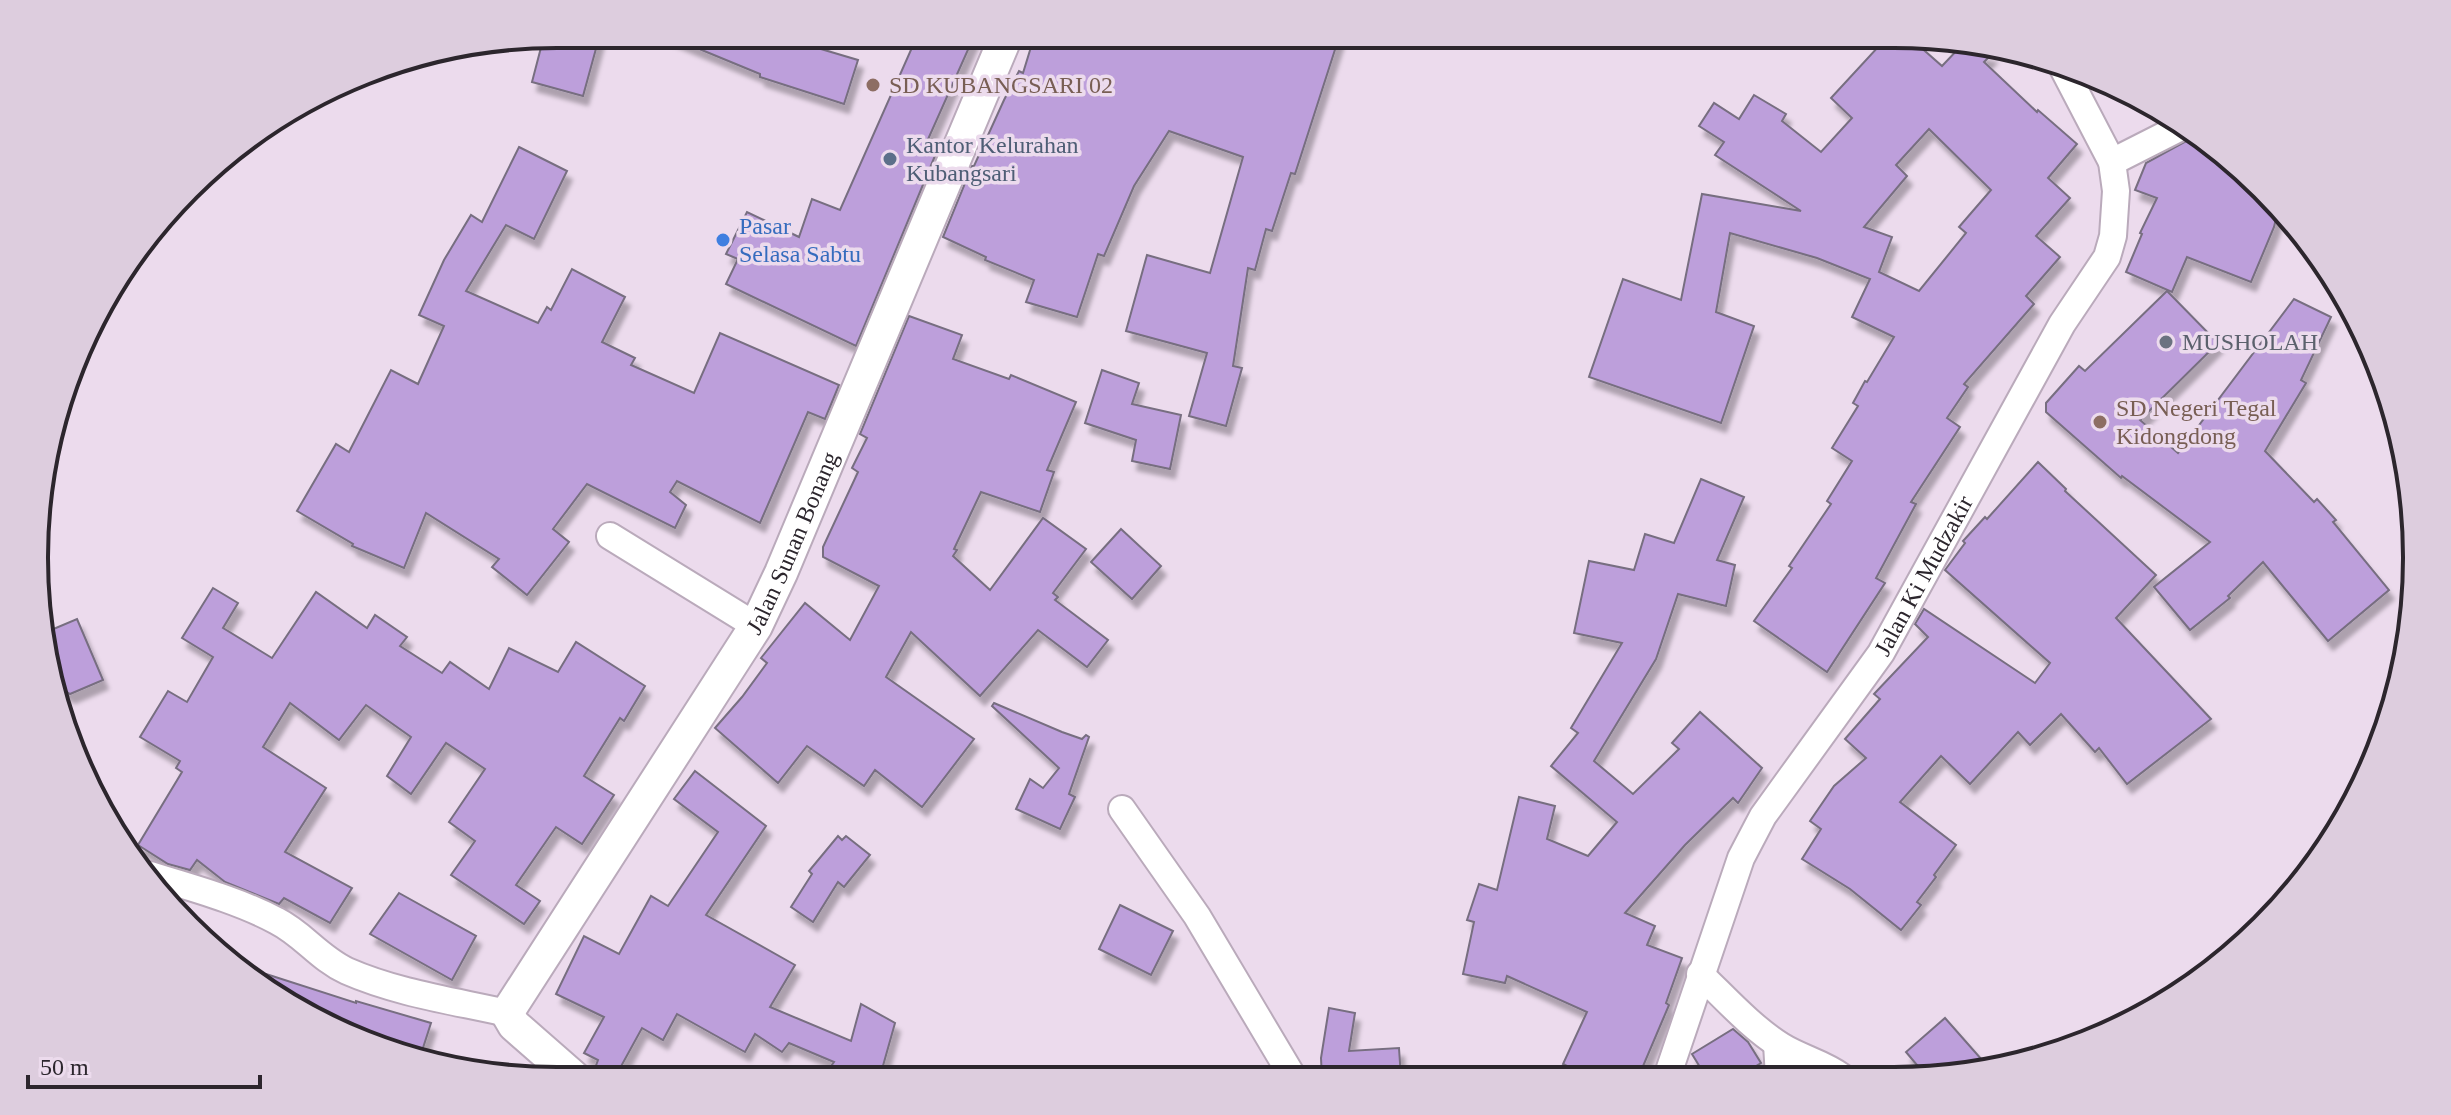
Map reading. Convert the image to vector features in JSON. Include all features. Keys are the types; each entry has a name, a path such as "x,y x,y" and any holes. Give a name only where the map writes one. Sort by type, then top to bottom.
{"street":[{"name":"Jalan Sunan Bonang","path":"507,1013 756,626 1001,48"},
{"name":"Jalan Ki Mudzakir","path":"1670,1067 1741,858 1763,816 1881,653 2062,324 2107,257 2113,236 2116,191 2112,162 2069,80"},
{"path":"2112,162 2173,131"},
{"path":"610,536 756,626"},
{"path":"1122,809 1197,916 1287,1067"},
{"path":"162,879 279,922 325,959 348,972 407,990 507,1013 514,1025 562,1067"},
{"path":"1700,974 1777,1044 1797,1056 1827,1067"},
{"path":"1777,1044 1778,1067"}],"building":[{"path":"596,48 583,96 532,82 541,49"},
{"path":"697,48 821,48 858,60 844,104 760,77 760,74"},
{"path":"912,48 969,48 925,146 937,151 856,346 726,284 738,259 726,254 747,212 799,237 812,199 840,210"},
{"path":"1031,48 1336,48 1295,174 1291,173 1272,231 1266,229 1255,270 1248,268 1233,366 1242,368 1226,426 1189,416 1207,353 1126,331 1147,255 1210,273 1243,157 1169,131 1134,186 1104,256 1098,254 1077,317 1026,302 1034,280 985,260 986,257 943,237 1004,100 1019,71 1023,73"},
{"path":"1877,48 1922,49 1942,66 1956,52 1960,52 1989,57 1984,62 2037,112 2077,144 2048,178 2070,198 2036,236 2060,257 2026,296 2034,304 1964,384 1968,387 1947,418 1960,427 1911,502 1916,504 1876,578 1885,583 1827,672 1754,621 1792,568 1789,566 1831,504 1827,501 1852,461 1832,448 1858,406 1853,403 1865,381 1894,337 1852,317 1870,279 1817,258 1730,233 1716,312 1754,326 1721,423 1589,377 1623,279 1681,300 1702,194 1801,211 1715,155 1724,142 1699,126 1714,103 1739,119 1754,95 1786,114 1782,121 1821,152 1852,118 1831,98","holes":["1929,129 1991,190 1959,227 1966,233 1919,291 1879,272 1892,237 1864,227 1907,176 1896,165"]},
{"path":"2187,141 2229,174 2276,220 2251,282 2187,257 2172,292 2126,272 2157,198 2135,190 2146,163"},
{"path":"519,147 567,171 534,239 506,225 466,291 538,323 547,307 551,310 572,269 625,297 602,342 635,358 631,365 694,393 720,333 839,385 825,419 808,412 760,523 677,481 670,492 686,505 675,528 587,484 553,529 569,542 527,595 492,567 499,559 426,513 404,568 352,546 297,511 336,444 349,452 391,370 418,384 444,326 419,315 444,260 471,215 482,222"},
{"path":"2167,291 2218,343 2140,420 2178,453 2294,299 2331,317 2301,380 2306,383 2265,451 2314,502 2317,499 2336,520 2333,522 2389,590 2328,641 2263,562 2228,596 2230,598 2190,630 2154,587 2210,542 2121,478 2046,412 2046,403 2079,366 2085,371"},
{"path":"909,316 962,335 953,359 1009,379 1011,375 1076,402 1047,470 1054,472 1040,512 981,492 953,556 990,590 1043,518 1086,549 1053,593 1058,597 1055,600 1108,640 1087,667 1038,630 980,696 911,632 886,677 974,739 922,807 875,770 864,786 807,746 778,783 715,728 767,663 761,658 805,603 850,640 879,586 823,557 823,547 858,472 852,468 867,438 860,434"},
{"path":"1102,370 1139,383 1132,404 1181,415 1170,469 1132,461 1136,440 1085,423"},
{"path":"2038,462 2156,575 2116,618 2211,719 2127,784 2099,748 2095,752 2061,714 2030,745 2018,732 1970,784 1941,756 1900,802 1956,845 1917,902 1921,905 1901,930 1850,889 1802,859 1821,829 1810,821 1834,786 1866,758 1845,739 1880,699 1874,694 1928,637 1915,624 1924,609 2035,683 2050,663 1945,570 1965,543 1963,541"},
{"path":"1701,479 1744,497 1717,560 1735,565 1726,606 1678,594 1656,659 1594,761 1633,794 1679,749 1672,743 1700,712 1762,768 1738,803 1733,798 1685,845 1625,913 1655,926 1647,945 1682,958 1666,1003 1669,1005 1643,1067 1569,1067 1563,1064 1587,1012 1507,976 1505,983 1463,974 1474,922 1467,920 1479,884 1497,890 1519,797 1555,806 1547,839 1588,856 1617,822 1551,766 1578,733 1571,728 1622,643 1574,633 1589,561 1634,570 1645,534 1674,543"},
{"path":"1121,529 1161,566 1132,599 1091,562"},
{"path":"213,588 238,603 223,628 272,658 316,592 367,628 375,615 407,637 400,646 442,673 450,662 489,689 509,648 558,672 576,642 645,686 624,721 620,718 584,776 614,795 582,844 556,827 516,885 540,901 524,924 451,875 475,841 449,822 485,769 446,743 411,794 387,776 411,737 366,705 339,740 290,703 263,747 326,788 285,852 352,888 330,923 284,898 279,904 225,882 197,860 190,870 168,864 138,845 182,772 176,768 180,761 140,737 168,691 187,702 213,657 182,638"},
{"path":"77,619 103,680 70,694 66,691 53,629"},
{"path":"994,703 1062,732 1082,739 1086,735 1089,737 1069,794 1075,797 1060,829 1016,809 1030,779 1043,788 1059,768 992,706"},
{"path":"695,771 766,826 706,915 795,965 770,1007 851,1041 861,1004 895,1023 883,1067 830,1067 834,1062 789,1043 782,1052 755,1034 745,1052 677,1014 663,1040 642,1028 621,1067 595,1067 598,1060 584,1053 604,1017 556,994 584,936 619,954 651,896 668,906 718,832 674,799"},
{"path":"838,836 842,840 846,836 870,855 844,887 838,882 813,922 791,907 812,874 809,871"},
{"path":"399,893 476,936 452,980 370,934"},
{"path":"1120,905 1173,931 1151,975 1099,949"},
{"path":"265,975 431,1023 423,1049 332,1014"},
{"path":"1329,1008 1355,1013 1349,1051 1399,1048 1400,1067 1321,1067"},
{"path":"1945,1018 1981,1059 1918,1066 1906,1052"},
{"path":"1733,1029 1748,1042 1761,1063 1754,1067 1700,1067 1692,1054"}],"place":[{"name":"SD KUBANGSARI 02","path":"873,85"},
{"name":"Kantor Kelurahan Kubangsari","path":"890,159"},
{"name":"Pasar Selasa Sabtu","path":"723,240"},
{"name":"MUSHOLAH","path":"2166,342"},
{"name":"SD Negeri Tegal Kidongdong","path":"2100,422"}]}
